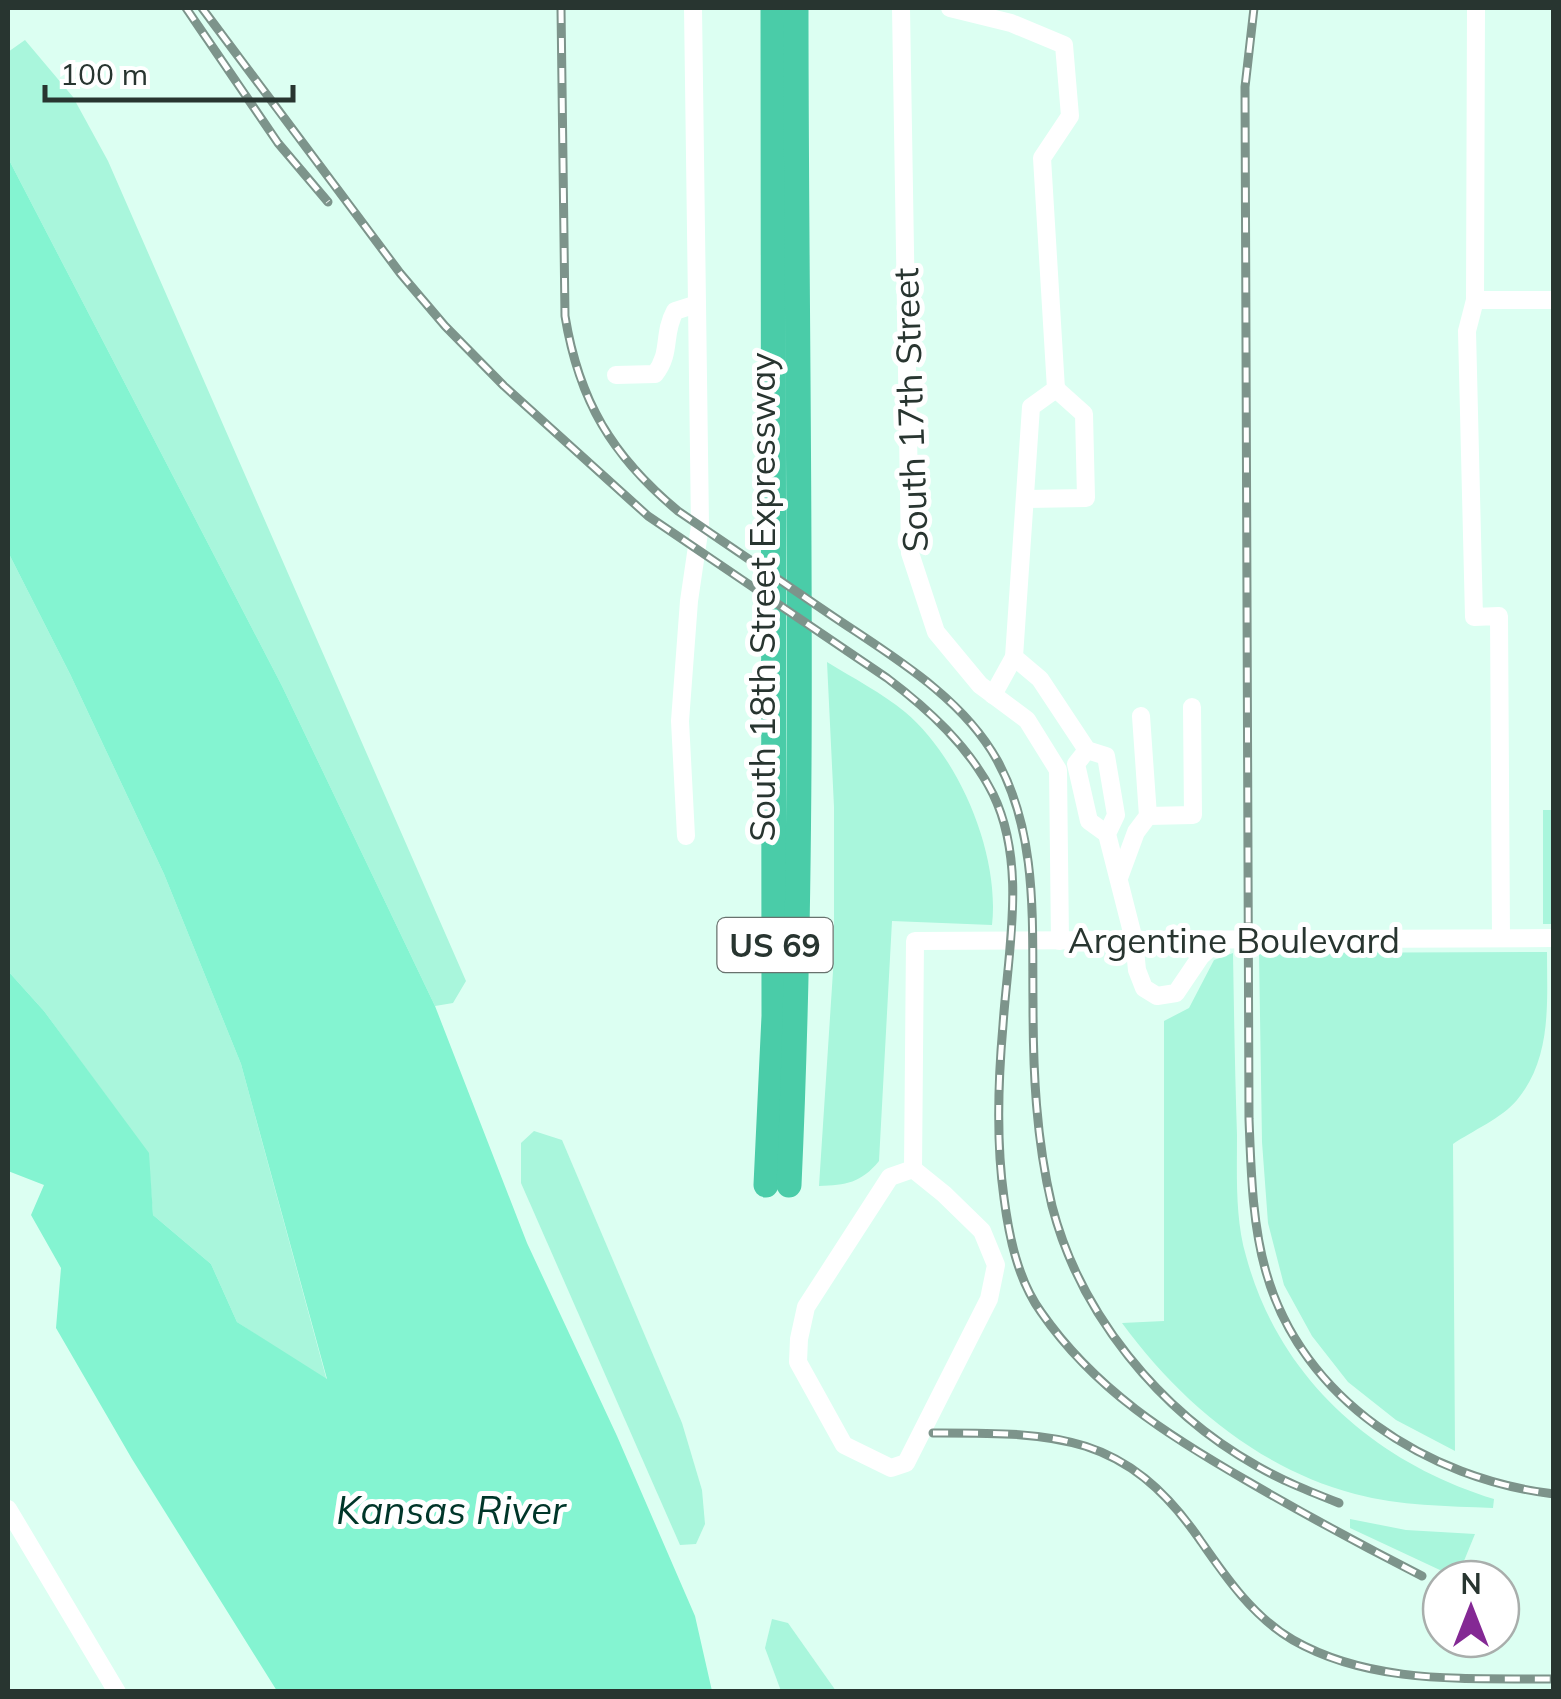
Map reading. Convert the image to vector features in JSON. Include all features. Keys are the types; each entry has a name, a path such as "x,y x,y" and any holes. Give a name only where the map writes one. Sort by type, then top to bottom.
{"highway":[{"name":"South 18th Street Expressway","path":"778,1185 795,1054 788,706 784,15"}],"street":[{"path":"686,836 680,721 689,601 697,552 693,8"},
{"name":"South 17th Street","path":"902,8 910,553 936,632 980,685 1028,720 1058,770 1060,941"},
{"path":"950,8 1011,23 1064,45 1070,116 1042,158 1056,389 1084,414 1086,498 1027,499"},
{"path":"1476,8 1474,300 1467,331 1474,616 1499,616 1501,938"},
{"path":"1474,300 1554,300"},
{"path":"616,375 654,374 665,361 668,324 676,311 698,304"},
{"path":"993,695 1014,658 1031,407 1056,389"},
{"path":"1014,658 1040,679 1088,750 1106,756 1116,814 1107,834 1134,940 1136,970 1144,988 1158,996 1176,994 1201,956 1218,940"},
{"path":"1148,816 1193,815 1192,707"},
{"path":"1118,878 1136,832 1148,816 1141,716"},
{"path":"1088,750 1076,764 1089,821 1107,834"},
{"name":"Argentine Boulevard","path":"912,1169 915,941 1554,938"},
{"path":"912,1169 982,1231 996,1265 989,1299 906,1463 892,1468 844,1445 798,1362 799,1339 806,1307 890,1177 912,1169"},
{"path":"8,1509 117,1692"}],"shaded area":[{"path":"25,40 73,97 108,161 466,981 453,1003 435,1006 282,686 8,158 8,52"},
{"path":"8,552 164,874 241,1064 327,1381 237,1322 211,1264 153,1215 148,1153 44,1011 8,971"},
{"path":"827,662 905,712 943,755 972,809 990,869 993,898 992,925 892,921 879,1161 852,1181 819,1186 834,956 834,807"},
{"path":"1543,810 1553,810 1553,924 1543,924"},
{"path":"1547,952 1545,1029 1528,1084 1503,1113 1453,1144 1455,1451 1396,1420 1348,1382 1312,1336 1284,1285 1268,1223 1262,1142 1259,953"},
{"path":"1233,953 1238,1212 1242,1242 1261,1300 1282,1341 1338,1410 1372,1439 1410,1463 1494,1499 1493,1508 1372,1498 1286,1467 1254,1449 1196,1405 1122,1323 1164,1321 1164,1021 1189,1008 1214,960"},
{"path":"534,1131 562,1140 682,1423 702,1490 705,1524 696,1544 680,1545 521,1183 521,1143"},
{"path":"1350,1519 1406,1530 1475,1534 1465,1559 1421,1561 1350,1528"},
{"path":"772,1619 788,1623 836,1691 781,1691 765,1648"}],"water":[{"name":"Kansas River","path":"8,158 282,686 435,1006 527,1243 695,1616 712,1691 277,1691 132,1459 56,1328 61,1268 31,1215 44,1185 8,1171 8,971 44,1011 149,1153 153,1215 211,1264 237,1322 327,1379 241,1064 164,874 8,552"}],"railway":[{"path":"186,8 278,143 328,202"},
{"path":"202,8 400,273 504,386 648,516 887,678 960,744 993,794 1010,849 1013,908 1000,1068 1000,1155 1012,1243 1033,1300 1085,1365 1162,1429 1270,1494 1421,1575"},
{"path":"561,8 565,316 579,375 602,425 634,469 678,511 922,678 964,715 982,737 1010,788 1026,848 1032,910 1039,1130 1052,1206 1082,1284 1128,1356 1188,1417 1257,1466 1339,1503"},
{"path":"1254,8 1245,87 1249,1119 1261,1253 1284,1318 1308,1359 1340,1395 1376,1425 1417,1451 1461,1471 1554,1494"},
{"path":"933,1433 1050,1438 1114,1458 1144,1477 1172,1504 1265,1620 1323,1655 1387,1672 1420,1676 1554,1679"}]}
